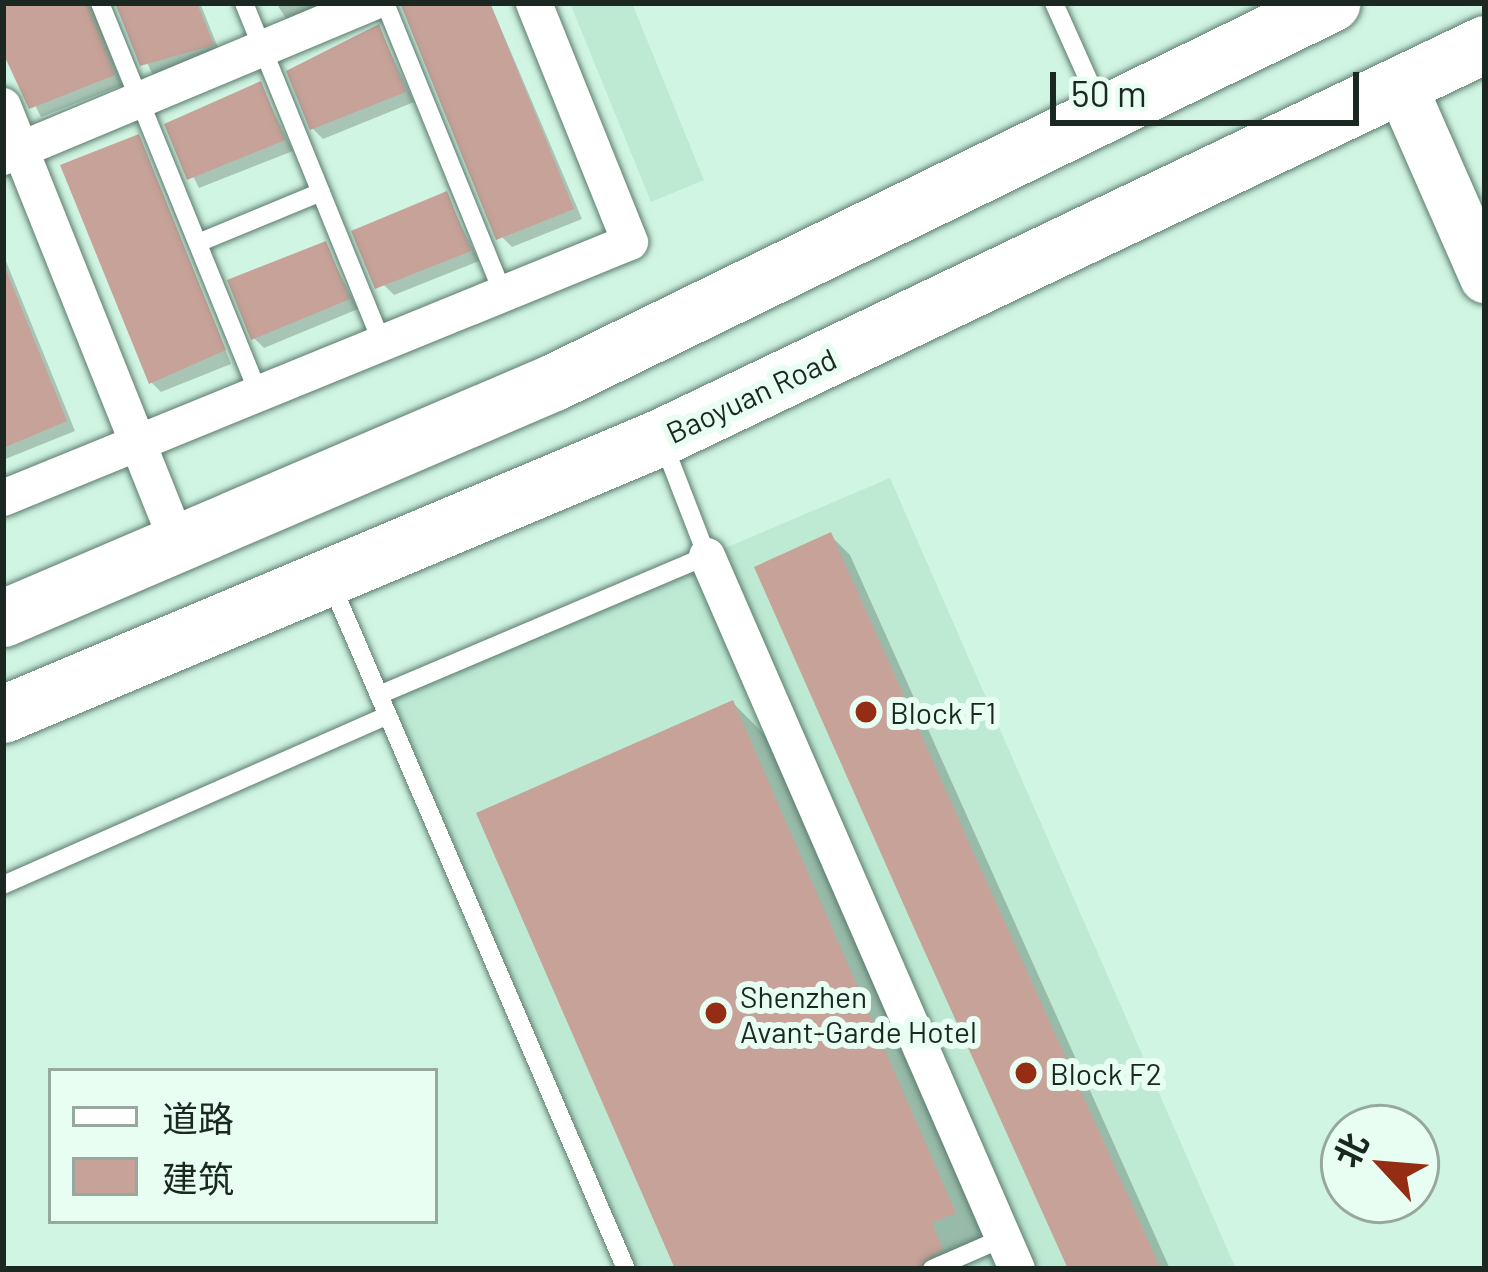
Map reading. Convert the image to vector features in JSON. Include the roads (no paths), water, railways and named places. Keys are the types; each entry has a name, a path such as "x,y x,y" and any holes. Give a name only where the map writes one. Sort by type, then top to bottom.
{"main road":[{"path":"3,618 554,382 1331,3"},
{"name":"Baoyuan Road","path":"3,714 661,437 1485,44"}],"street":[{"path":"12,154 372,3"},
{"path":"3,498 630,242 534,3"},
{"path":"1402,86 1485,278"},
{"path":"3,106 12,154 178,543"},
{"path":"707,556 1010,1253"}],"lane":[{"path":"100,3 259,394"},
{"path":"244,3 382,343"},
{"path":"385,3 503,294"},
{"path":"1054,3 1104,115"},
{"path":"198,242 321,193"},
{"path":"379,695 707,556 661,437"},
{"path":"328,577 626,1269"},
{"path":"3,885 387,716"},
{"path":"932,1269 1010,1253"}],"place":[{"name":"Block F1","path":"866,712"},
{"name":"Shenzhen Avant-Garde Hotel","path":"716,1013"},
{"name":"Block F2","path":"1026,1073"}]}
